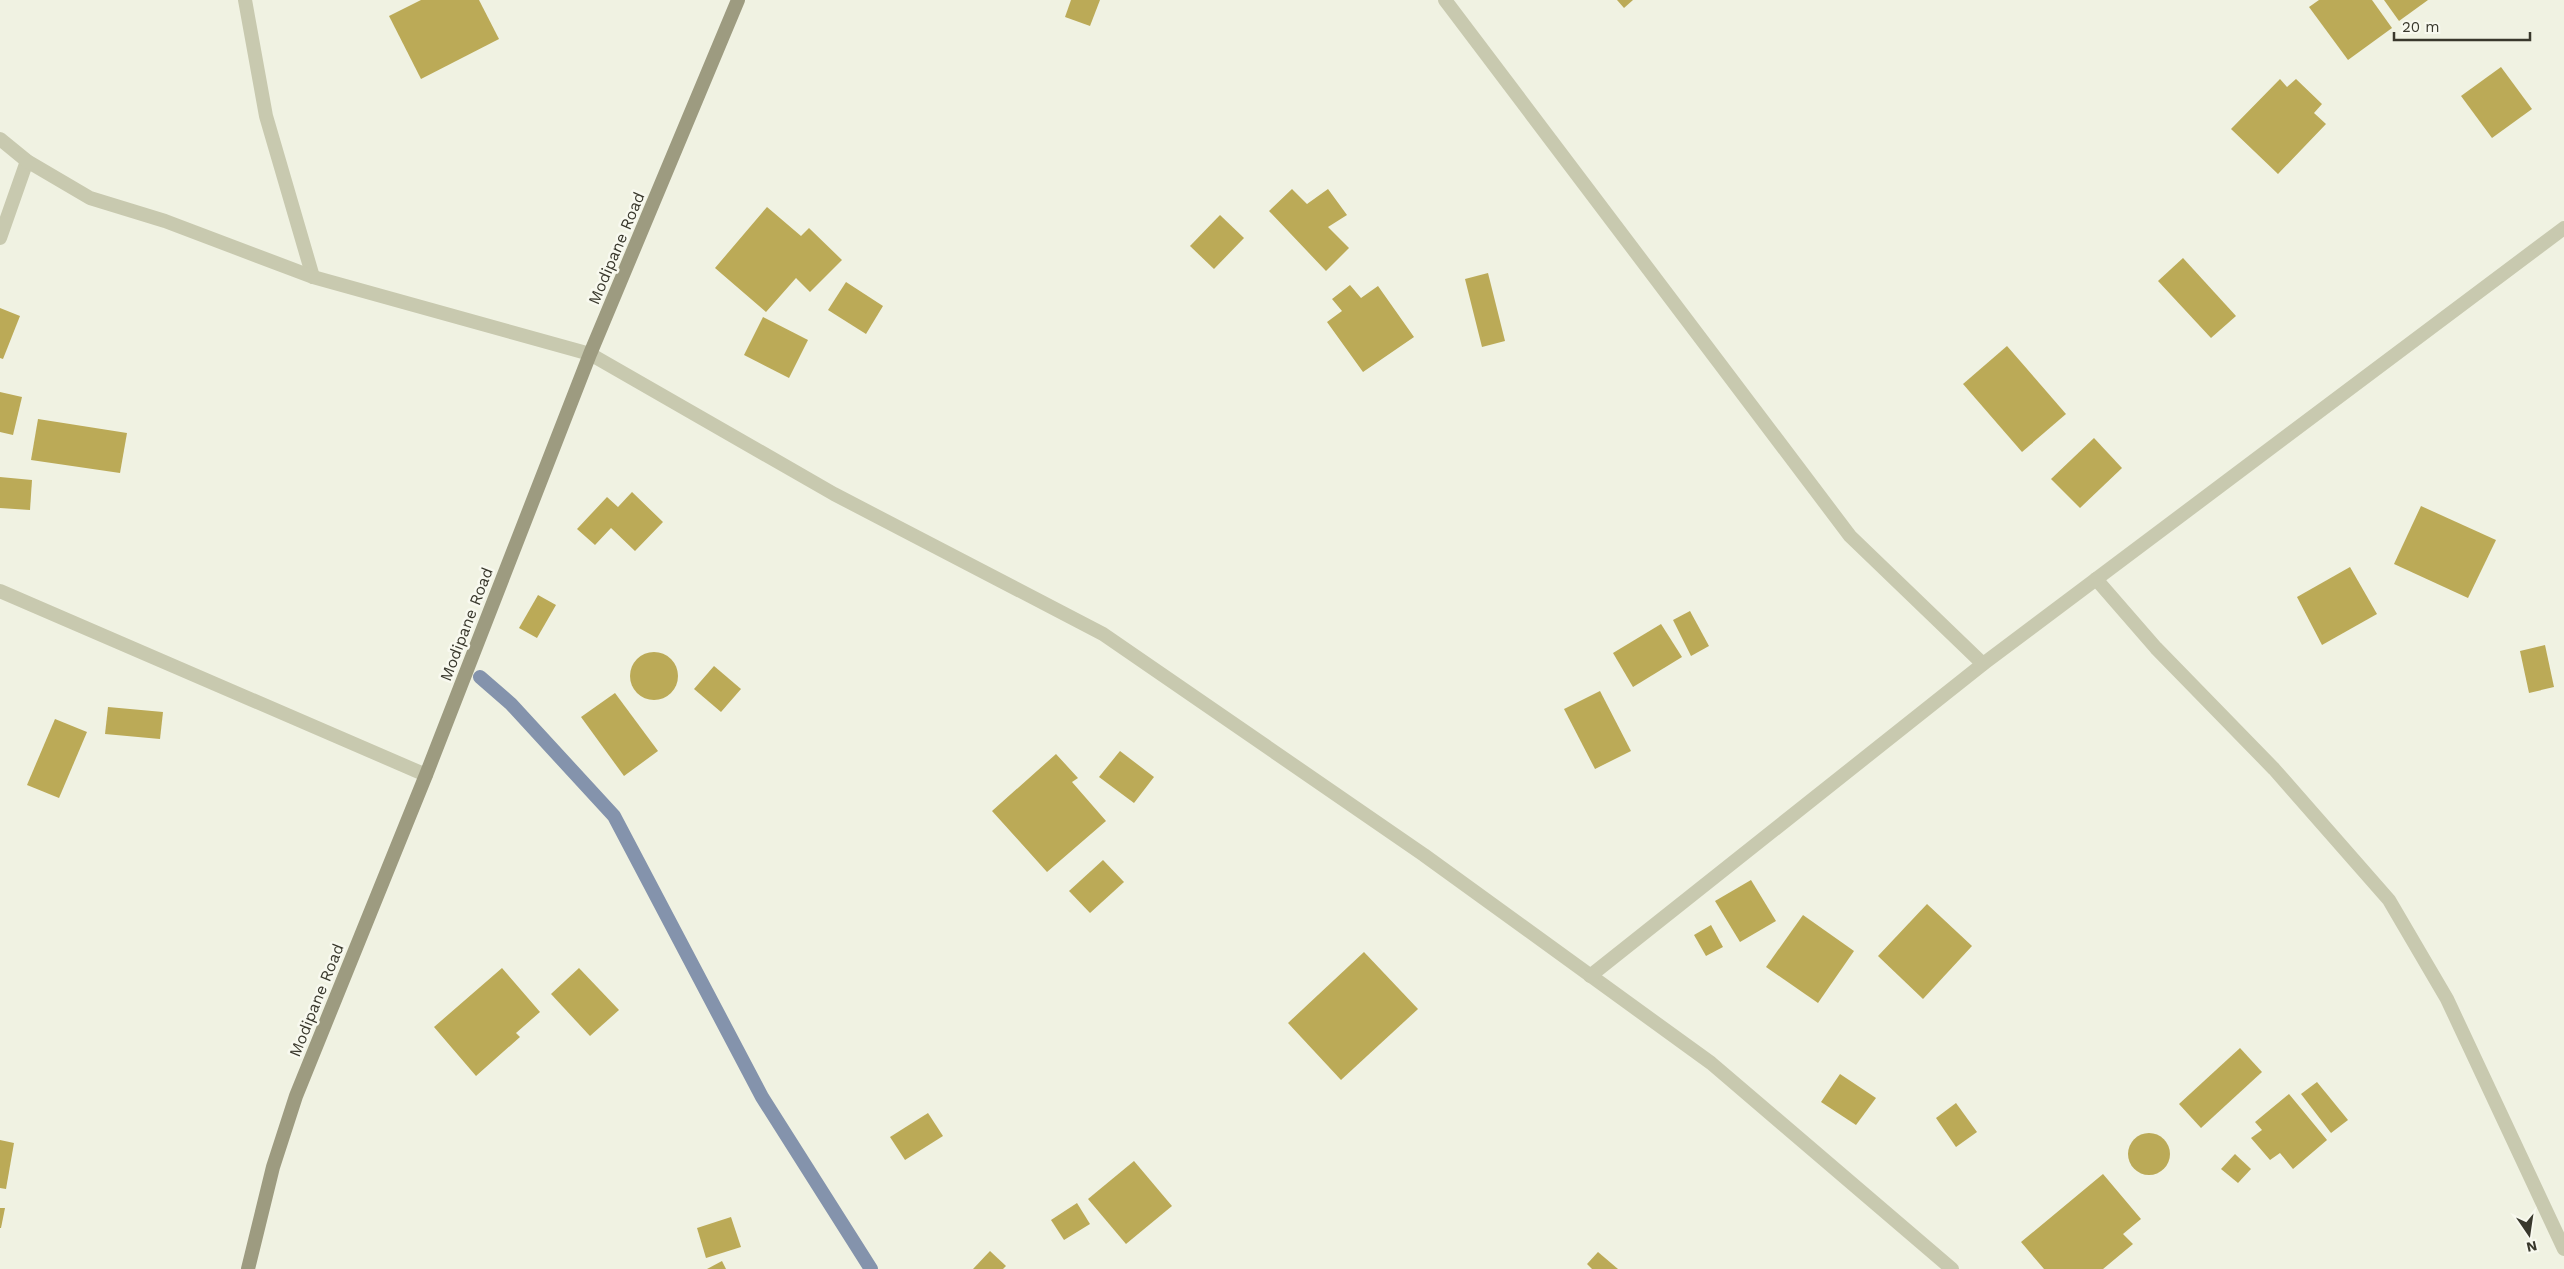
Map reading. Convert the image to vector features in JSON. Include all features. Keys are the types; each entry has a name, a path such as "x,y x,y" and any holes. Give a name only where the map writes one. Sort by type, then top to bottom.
{"main road":[{"name":"Modipane Road","path":"248,1269 273,1167 296,1096 426,776 590,354 738,0"}],"street":[{"path":"245,0 266,116 313,277"},
{"path":"1445,0 1850,536 1983,664"},
{"path":"0,139 27,161 90,198 165,221 313,277 590,354 834,494 1103,634 1416,849 1711,1063 1952,1269"},
{"path":"0,238 27,161"},
{"path":"1590,976 1983,664 2564,228"},
{"path":"2096,580 2156,648 2274,769 2389,900 2447,999 2564,1249"},
{"path":"0,591 426,776"}],"building":[{"path":"421,0 479,0 499,39 421,79 389,16"},
{"path":"1071,0 1100,0 1090,26 1065,17"},
{"path":"1617,0 1633,0 1624,8"},
{"path":"2319,0 2372,0 2392,28 2348,60 2309,7"},
{"path":"2384,0 2428,0 2399,21"},
{"path":"2501,67 2532,109 2492,138 2461,96"},
{"path":"2280,79 2287,87 2296,79 2322,104 2314,113 2326,124 2278,174 2231,129"},
{"path":"1292,189 1307,204 1328,189 1347,215 1328,227 1349,248 1326,271 1269,211"},
{"path":"767,207 801,236 809,228 842,260 810,292 796,278 766,312 715,268"},
{"path":"1220,215 1244,238 1214,269 1190,246"},
{"path":"2183,258 2236,316 2211,338 2158,281"},
{"path":"1488,273 1505,341 1482,347 1465,279"},
{"path":"846,282 883,306 866,334 828,310"},
{"path":"1350,285 1361,298 1378,286 1414,337 1363,372 1327,322 1342,311 1332,299"},
{"path":"0,308 20,316 3,359 0,358"},
{"path":"763,317 808,340 789,378 744,355"},
{"path":"2007,346 2066,414 2022,452 1963,384"},
{"path":"0,392 22,397 13,435 0,432"},
{"path":"38,419 127,433 120,473 31,460"},
{"path":"2094,438 2122,468 2080,508 2051,479"},
{"path":"0,477 32,480 30,510 0,508"},
{"path":"632,492 663,522 635,551 611,528 595,545 577,529 607,497 618,507"},
{"path":"2421,506 2496,540 2468,598 2394,564"},
{"path":"2350,567 2377,614 2322,645 2297,597"},
{"path":"538,595 556,605 537,638 519,628"},
{"path":"1690,611 1709,646 1691,656 1673,620"},
{"path":"1661,624 1682,657 1633,687 1613,653"},
{"path":"2545,645 2554,687 2529,693 2520,651"},
{"path":"649,652 659,652 671,659 678,671 678,681 671,693 659,700 649,700 641,696 634,689 630,681 630,671 634,663 641,656"},
{"path":"714,666 741,689 721,712 694,689"},
{"path":"1600,691 1631,751 1595,769 1564,709"},
{"path":"615,693 658,751 624,776 581,717"},
{"path":"108,707 163,712 160,739 105,734"},
{"path":"55,719 87,732 59,798 27,785"},
{"path":"1120,751 1154,777 1134,803 1099,777"},
{"path":"1056,754 1078,778 1072,782 1106,821 1047,872 992,811"},
{"path":"1103,860 1124,882 1090,913 1069,891"},
{"path":"1751,880 1776,921 1740,942 1715,901"},
{"path":"1927,904 1972,946 1923,999 1878,956"},
{"path":"1803,915 1854,951 1818,1003 1766,967"},
{"path":"1711,925 1723,947 1706,956 1694,935"},
{"path":"1364,952 1418,1009 1341,1080 1288,1023"},
{"path":"502,968 540,1012 516,1033 520,1037 476,1076 434,1027"},
{"path":"579,968 619,1010 590,1036 551,994"},
{"path":"2240,1048 2262,1072 2201,1128 2179,1104"},
{"path":"1840,1074 1876,1098 1856,1125 1821,1102"},
{"path":"2317,1082 2348,1120 2331,1133 2301,1094"},
{"path":"2289,1094 2327,1140 2293,1169 2280,1153 2270,1160 2251,1138 2262,1130 2255,1122"},
{"path":"1956,1103 1977,1132 1956,1147 1936,1118"},
{"path":"928,1113 943,1136 905,1160 890,1137"},
{"path":"2149,1133 2164,1139 2170,1154 2164,1169 2149,1175 2134,1169 2128,1154 2134,1139"},
{"path":"0,1140 14,1143 6,1189 0,1188"},
{"path":"2235,1154 2251,1169 2238,1183 2221,1169"},
{"path":"1134,1161 1172,1206 1126,1244 1088,1199"},
{"path":"2103,1174 2141,1219 2123,1234 2133,1244 2103,1269 2044,1269 2021,1242"},
{"path":"1077,1203 1090,1224 1064,1240 1051,1220"},
{"path":"0,1208 5,1208 1,1228 0,1228"},
{"path":"731,1217 741,1247 706,1258 697,1228"},
{"path":"990,1251 1006,1266 1003,1269 973,1269"},
{"path":"1598,1252 1618,1269 1592,1269 1587,1264"},
{"path":"722,1261 726,1269 707,1269"}],"waterway":[{"path":"480,677 511,704 614,816 762,1097 871,1269"}]}
